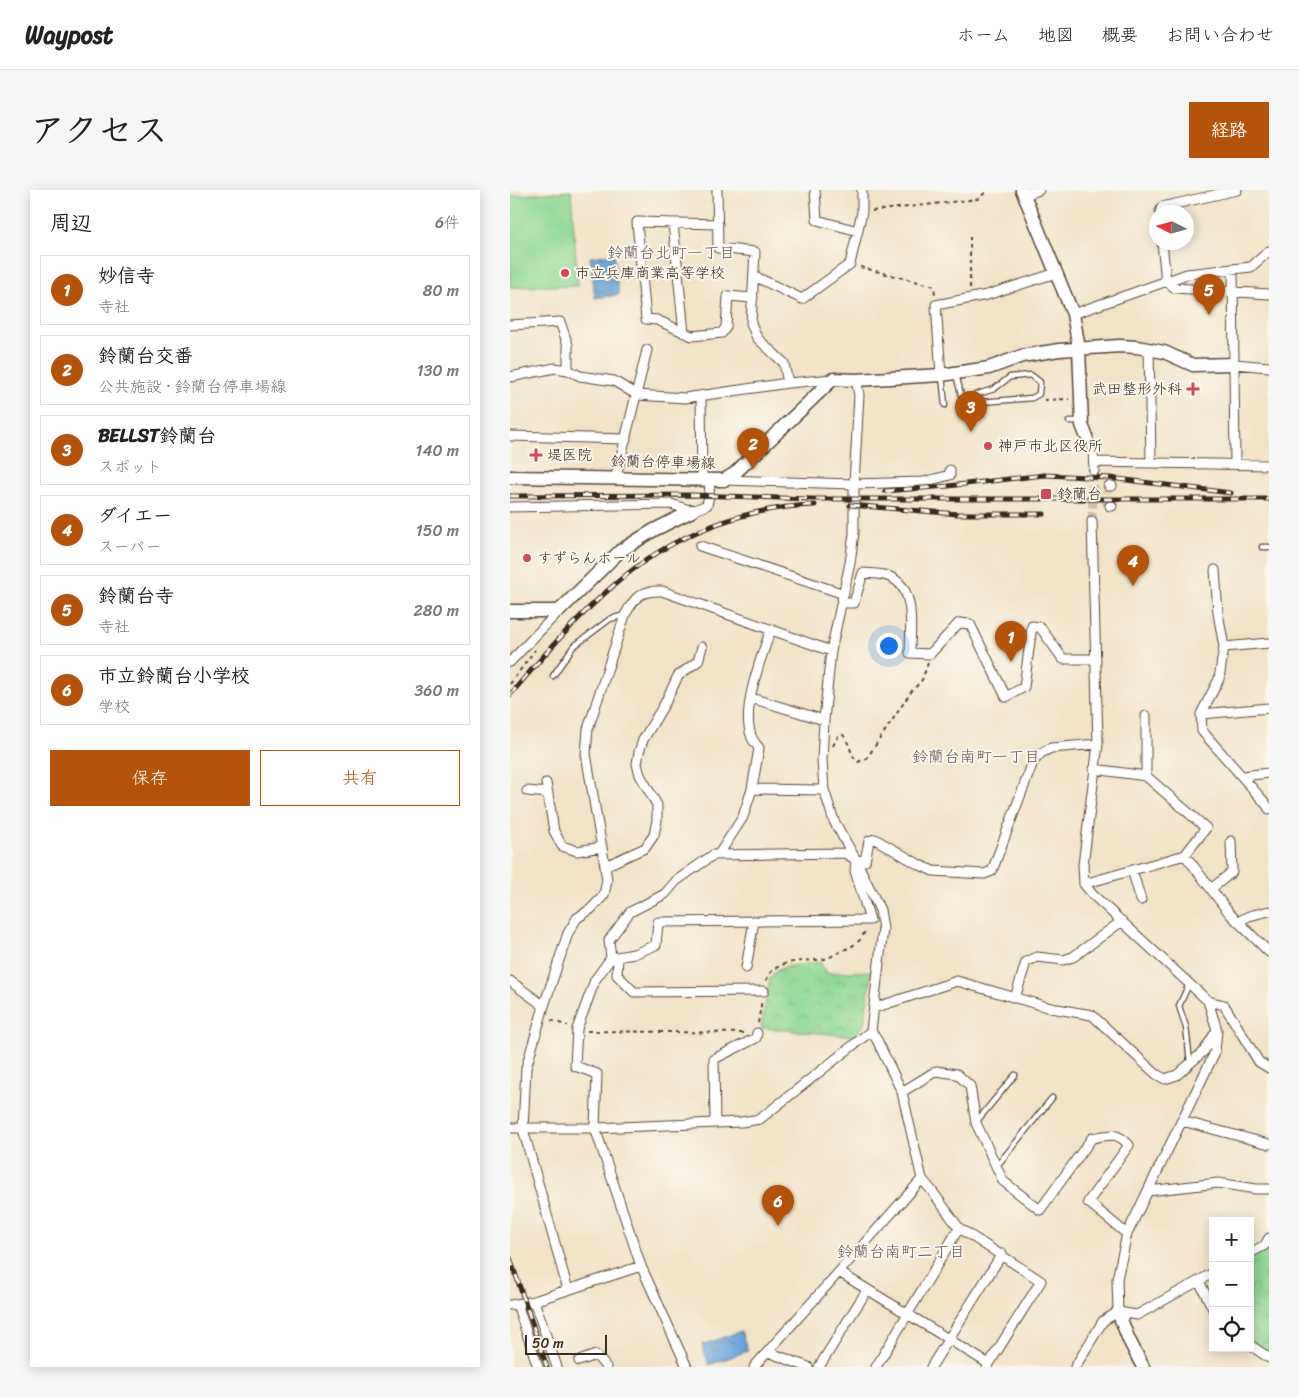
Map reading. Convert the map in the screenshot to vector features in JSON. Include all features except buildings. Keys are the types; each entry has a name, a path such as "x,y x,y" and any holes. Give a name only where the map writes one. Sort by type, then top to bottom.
{"street":[{"path":"717,190 718,248 755,252 751,323 757,338 784,363 788,384"},
{"path":"815,190 817,220 858,231"},
{"path":"754,276 802,299 850,264 862,212 862,190"},
{"path":"1038,190 1023,192 1073,314 1079,348 1075,421 1094,448 1094,466 1151,462 1269,465"},
{"path":"1168,205 1207,193 1237,190"},
{"path":"718,224 637,222 646,319 657,320 692,336 722,333 726,327 728,296 753,298"},
{"path":"673,222 684,333"},
{"path":"1163,250 1166,281 1174,288 1269,294"},
{"path":"1073,314 1186,274 1251,267 1269,252"},
{"path":"1233,269 1235,463"},
{"path":"942,375 936,305 986,295 1056,273"},
{"path":"510,325 560,322 568,345 568,370"},
{"path":"510,376 554,368 568,370 580,376 614,381 637,394 685,398 833,379 856,380 942,375 989,368 1022,356 1079,348 1120,346 1164,352 1193,365 1234,364 1269,367"},
{"path":"1149,349 1151,462"},
{"path":"616,478 647,350"},
{"path":"724,480 734,474 833,379"},
{"path":"839,1272 988,1366 1041,1280 960,1228 922,1179 902,1092 871,1031 883,929 880,910 856,860 834,821 824,790 822,760 831,651 843,598 854,533 854,484 859,395 856,380"},
{"path":"510,662 620,551 654,530 707,505 709,496 706,479 701,396"},
{"path":"510,436 626,439"},
{"path":"724,480 854,484 923,482 949,475"},
{"name":"鈴蘭台停車場線","path":"510,477 724,480"},
{"path":"510,507 671,504 692,511"},
{"path":"1092,521 1098,744 1083,865 1084,884 1093,895 1208,1001 1224,1005 1259,1062 1269,1068"},
{"path":"700,546 854,603 863,573 883,575 894,579 903,588 910,603 910,653 930,654 960,623 970,624 1006,696 1024,687 1032,626 1040,627 1063,660 1096,659"},
{"path":"1215,570 1218,613 1224,646 1219,679 1201,714 1202,731 1269,810"},
{"path":"568,1290 523,1129 526,1068 568,933 577,918 590,909 604,895 607,880 586,754 588,730 625,615 633,599 648,590 662,591 831,651"},
{"path":"510,611 559,611"},
{"path":"720,854 743,817 752,789 759,748 751,736 748,724 752,686 771,629"},
{"path":"1224,646 1269,642"},
{"path":"605,866 645,848 654,835 658,820 657,805 640,775 637,764 639,752 643,740 665,703 678,676 698,661 702,647"},
{"path":"751,698 824,720"},
{"path":"1201,714 1269,708"},
{"path":"1146,716 1146,776"},
{"path":"764,991 634,992 618,976 615,957 609,940 630,912 665,894 676,881 713,855 845,854 856,860 865,861 869,841 875,839 933,871 984,874 992,871 1033,762 1041,753 1051,748 1098,744"},
{"path":"1084,884 1185,855 1206,828 1146,776 1094,770"},
{"path":"1242,776 1269,773"},
{"path":"527,791 547,788 554,831 562,846 577,851 602,847"},
{"path":"752,789 824,790"},
{"path":"1211,890 1232,872 1232,841"},
{"path":"1185,855 1230,914 1269,952"},
{"path":"687,1367 641,1266 595,1128 597,1074 575,1066 578,1029 595,980 615,957 634,954 656,945 658,922 870,920 855,872 856,860"},
{"path":"1132,870 1141,900"},
{"path":"1238,922 1249,916 1269,911"},
{"path":"746,968 754,921"},
{"path":"1015,998 1026,962 1037,957 1063,960 1073,957 1122,921"},
{"path":"510,981 544,1006"},
{"path":"874,1008 957,981 1051,1008 1092,1015 1156,1074 1165,1078 1176,1075 1204,1051 1217,1030"},
{"path":"1143,1367 1129,1340 1118,1312 1117,1279 1127,1234 1215,1052 1217,1030 1208,1001"},
{"path":"510,1128 595,1128 760,1120 871,1031"},
{"path":"715,1123 714,1059 756,1038 757,1033"},
{"path":"902,1092 936,1071 957,1074 970,1086 976,1122 1003,1181 1040,1210 1092,1138 1113,1134 1123,1138 1129,1145 1088,1202 1127,1234"},
{"path":"1182,1122 1269,1144"},
{"path":"754,1367 922,1179"},
{"path":"1148,1191 1218,1183 1256,1189 1269,1189"},
{"path":"876,1367 960,1228"},
{"path":"1254,1251 1268,1243"},
{"path":"931,1367 1002,1254"},
{"path":"537,1367 514,1305 534,1301 641,1266"},
{"path":"1075,1367 1103,1321 1118,1312 1137,1315 1209,1275"},
{"path":"1199,1281 1212,1307"},
{"path":"820,1367 867,1290"},
{"path":"534,1301 557,1367"},
{"path":"1254,1349 1269,1358"},
{"path":"768,1352 808,1367"},
{"path":"579,1361 596,1355 606,1367"}],"lane":[{"path":"956,373 962,398"},
{"path":"942,375 945,405"},
{"path":"1031,375 1040,382 1039,394 1032,398 981,402 962,398 994,389 1010,377 1031,375"},
{"path":"1262,547 1269,547"},
{"path":"553,676 573,647 610,619 625,615"},
{"path":"1189,984 1179,1006 1186,1027 1190,1063"},
{"path":"976,1122 1015,1075"},
{"path":"996,1167 1052,1098"}],"path":[{"path":"862,212 978,198 988,190"},
{"path":"970,238 970,298"},
{"path":"850,264 934,286 936,305"},
{"path":"510,684 536,652 534,637"},
{"path":"822,760 828,755 838,736 842,734 846,738 854,759 858,762 867,758 911,692 922,680 930,654"},
{"path":"541,1017 588,1031 757,1033 767,978 774,969 784,964 827,958 854,946 862,938 870,920"}],"green space":[{"path":"571,191 578,286 510,287 510,196"},
{"path":"820,962 827,973 872,971 864,1025 854,1036 761,1028 770,978 776,971 785,967"},
{"path":"1261,1252 1269,1252 1269,1354 1254,1343 1254,1256"}],"water":[{"path":"614,254 619,295 595,298 590,257"},
{"path":"741,1331 748,1351 709,1365 702,1345"}],"tunnel":[{"path":"1092,521 1094,471"},
{"path":"1107,506 1107,486 1112,486"}],"railway":[{"path":"885,491 1044,475 1110,478 1231,493"},
{"path":"510,496 692,495 812,499 1269,499"},
{"path":"510,695 590,607 620,580 663,549 712,526 737,517 763,511 815,505"},
{"path":"850,505 958,514 1044,514"},
{"path":"510,1258 547,1367"}],"place":[{"name":"市立兵庫商業高等学校","path":"565,273"},
{"name":"鈴蘭台寺","path":"1209,315"},
{"name":"武田整形外科","path":"1193,389"},
{"name":"BELLST鈴蘭台","path":"971,432"},
{"name":"神戸市北区役所","path":"988,446"},
{"name":"堤医院","path":"536,455"},
{"name":"鈴蘭台交番","path":"753,469"},
{"name":"鈴蘭台","path":"1046,494"},
{"name":"すずらんホール","path":"527,558"},
{"name":"ダイエー","path":"1133,586"},
{"name":"妙信寺","path":"1011,662"},
{"name":"市立鈴蘭台小学校","path":"778,1226"}],"district":[{"name":"鈴蘭台北町一丁目","path":"671,252"},
{"name":"鈴蘭台南町一丁目","path":"976,756"},
{"name":"鈴蘭台南町二丁目","path":"901,1251"}]}
